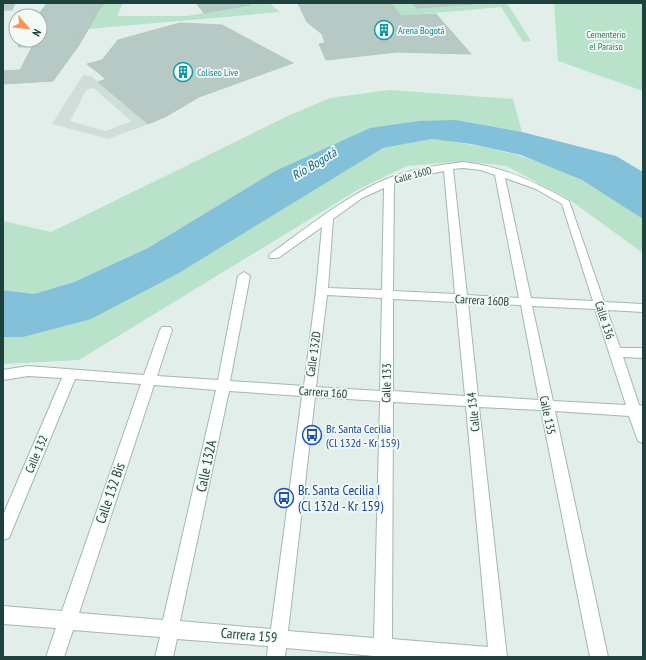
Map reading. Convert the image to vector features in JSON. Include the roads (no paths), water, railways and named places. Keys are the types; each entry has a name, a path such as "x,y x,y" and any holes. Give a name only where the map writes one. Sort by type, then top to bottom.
{"street":[{"name":"Calle 160D","path":"274,256 360,196 389,181 400,177 448,167 482,167 499,172 539,187 566,203"},
{"name":"Calle 134","path":"448,167 498,657"},
{"name":"Calle 135","path":"499,172 546,406 599,657"},
{"name":"Calle 133","path":"383,652 389,181"},
{"name":"Calle 136","path":"566,203 616,352 639,411 643,437"},
{"name":"Calle 132D","path":"276,657 308,392 322,291 328,217"},
{"name":"Calle 132A","path":"164,657 224,386 244,276"},
{"name":"Carrera 160B","path":"322,291 643,308"},
{"name":"Calle 132 Bis","path":"55,657 166,330"},
{"path":"616,352 643,353"},
{"name":"Carrera 160","path":"3,375 28,371 308,392 639,411"},
{"name":"Calle 132","path":"3,533 70,375"},
{"name":"Carrera 159","path":"3,615 279,638 383,652 495,657"}],"water":[{"name":"Río Bogotá","path":"456,120 522,132 616,156 643,172 643,219 582,180 521,155 471,144 432,139 383,148 179,273 91,319 23,337 3,337 3,290 34,294 74,282 148,248 275,171 370,128 419,121"}],"place":[{"name":"Arena Bogotá","path":"384,30"},
{"name":"Coliseo Live","path":"183,72"},
{"name":"Br. Santa Cecilia (Cl 132d - Kr 159)","path":"312,435"},
{"name":"Br. Santa Cecilia I (Cl 132d - Kr 159)","path":"284,498"}],"park label":[{"name":"Cementerio el Paraiso","path":"606,40"}]}
